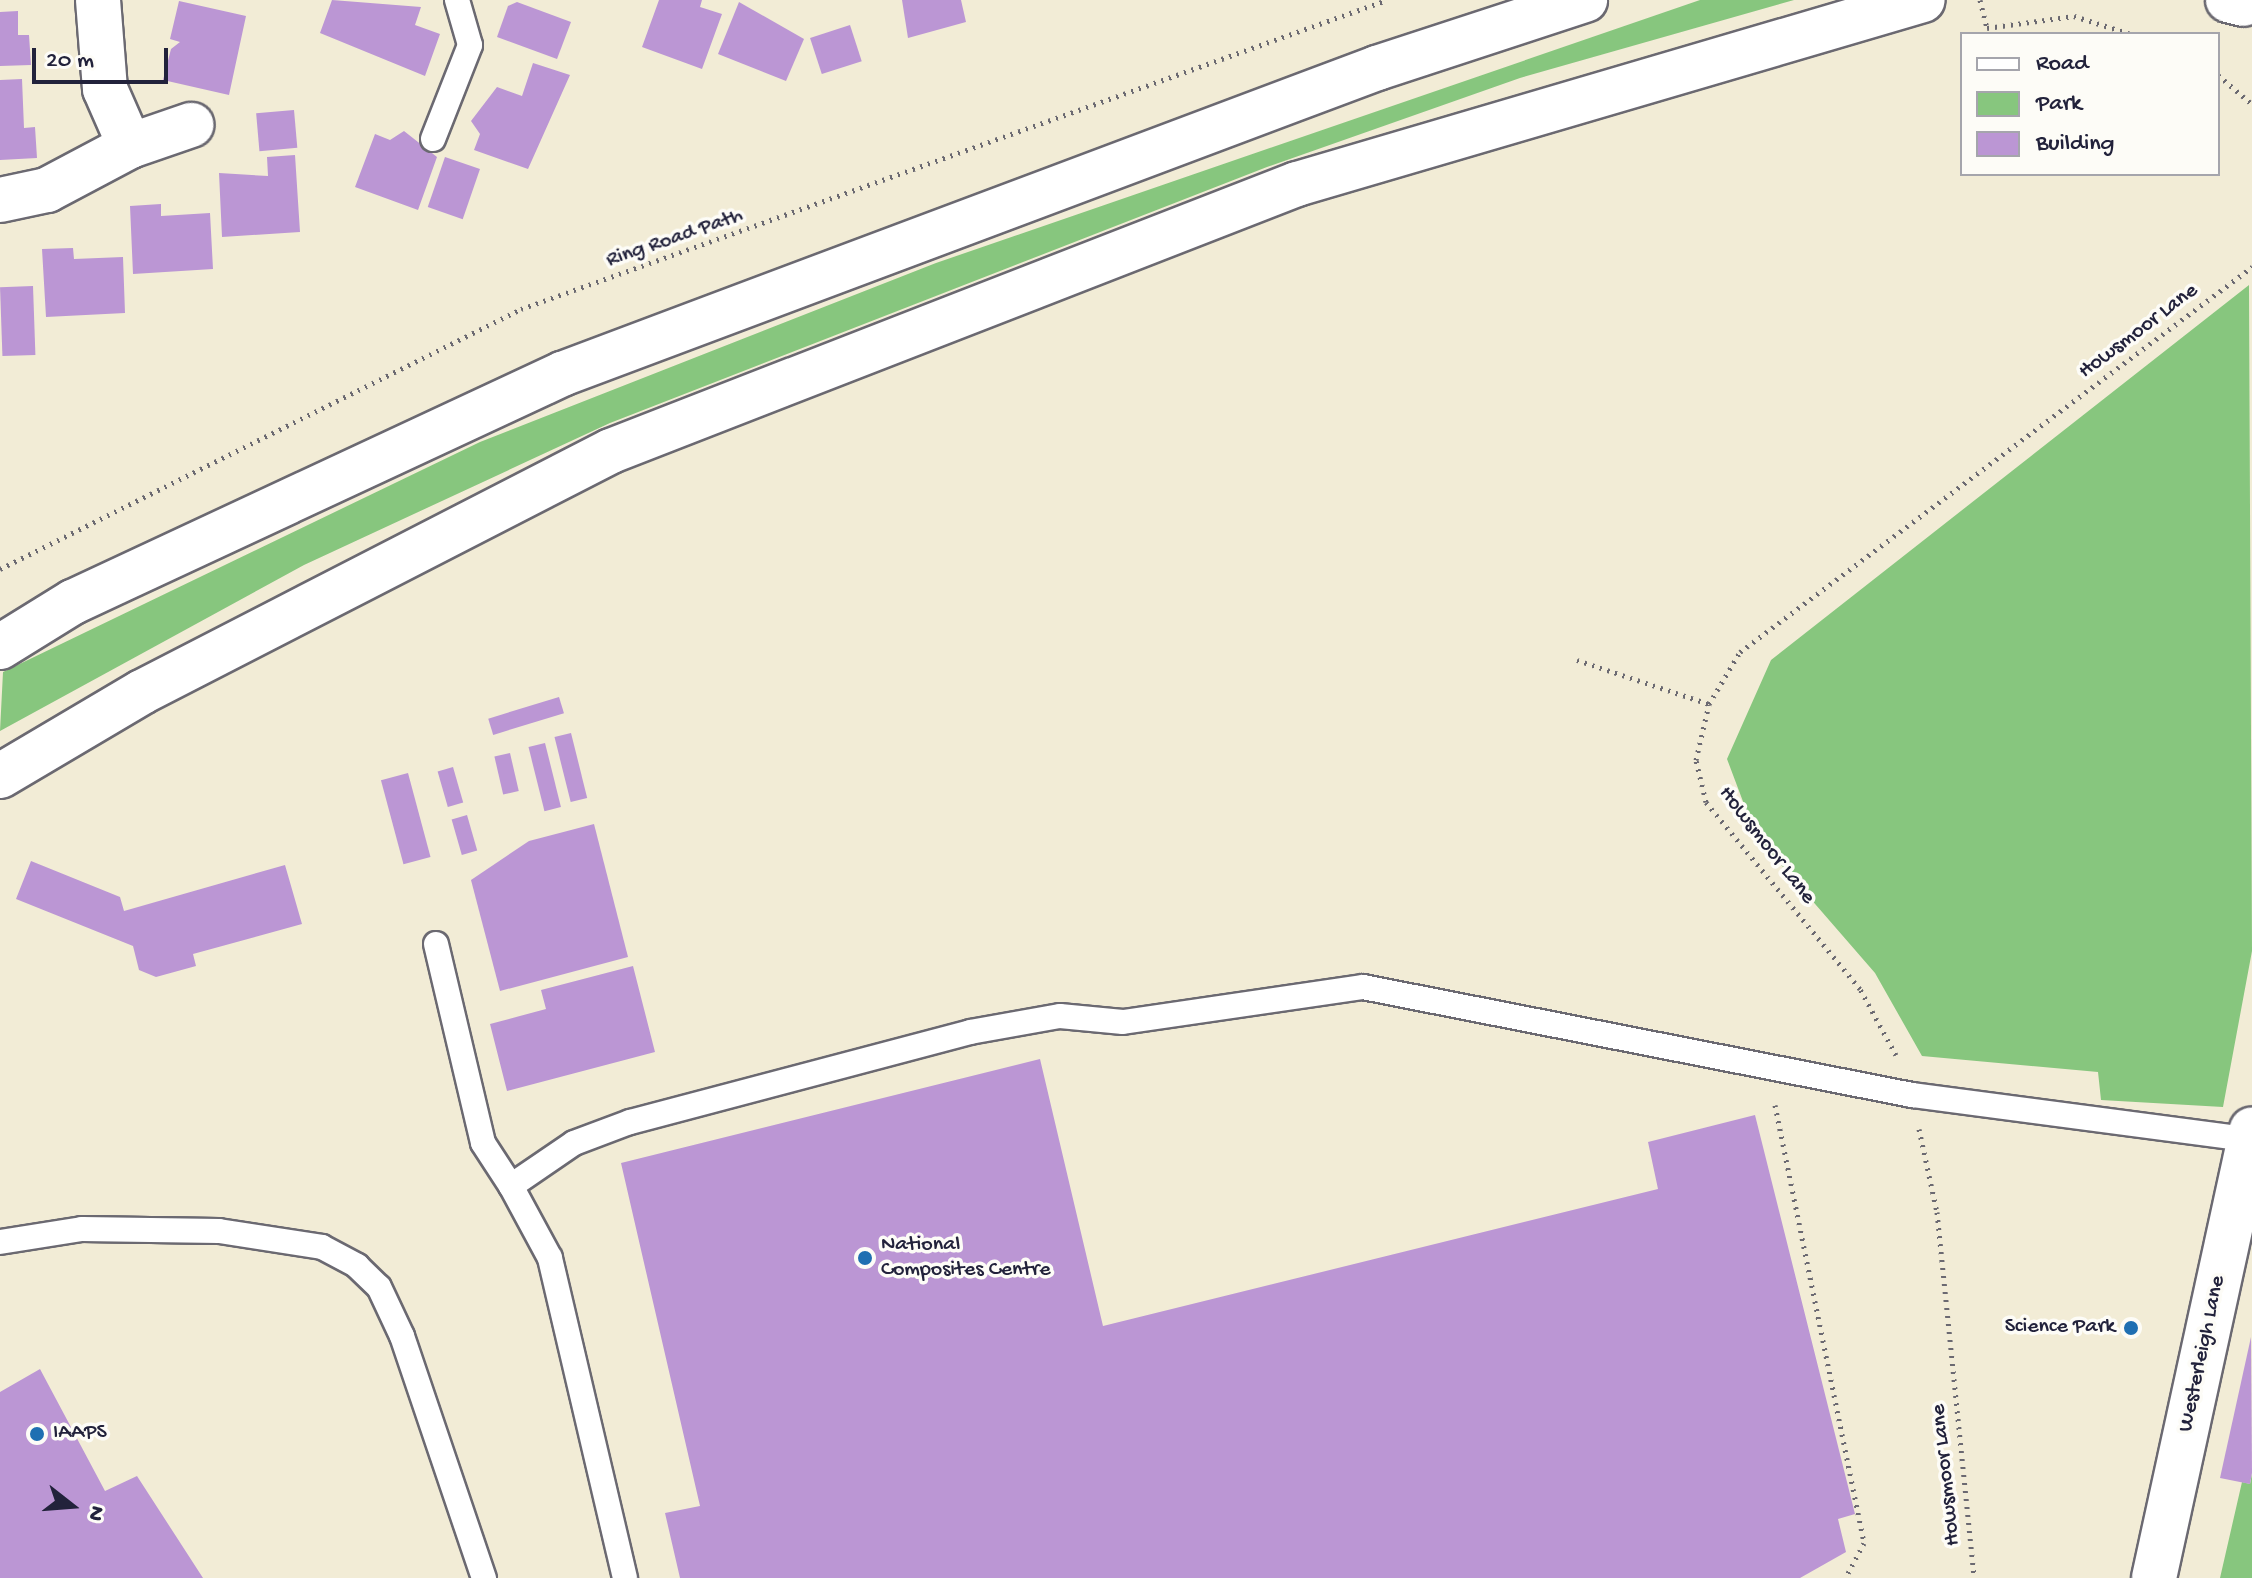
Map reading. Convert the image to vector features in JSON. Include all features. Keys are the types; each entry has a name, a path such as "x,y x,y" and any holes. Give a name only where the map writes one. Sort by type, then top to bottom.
{"main road":[{"path":"98,0 105,89 130,146"},
{"path":"0,647 73,602 562,374 1362,74 1585,0"},
{"path":"0,776 142,692 611,451 1297,184 1923,0"},
{"path":"0,200 47,190 130,146 191,125"},
{"name":"Westerleigh Lane","path":"2154,1578 2251,1136"}],"lane":[{"path":"433,139 470,45 457,0"},
{"path":"436,944 483,1143 511,1186 550,1258 625,1578"},
{"path":"511,1186 574,1143 630,1122 970,1032 1060,1016 1123,1022 1363,987 1658,1041 1767,1069 1912,1095 2251,1136"},
{"path":"0,1242 82,1229 219,1231 322,1247 357,1266 379,1287 402,1336 484,1578"}],"path":[{"name":"Ring Road Path","path":"0,569 521,309 1387,0"},
{"path":"1980,0 1987,28 2074,16 2125,32"},
{"path":"2220,77 2252,104"},
{"name":"Howsmoor Lane","path":"1974,1578 1937,1212 1912,1095 1860,989 1706,802 1696,760 1709,704 1740,652 2252,267"},
{"path":"1577,660 1709,704"},
{"path":"1767,1069 1864,1543 1845,1578"}],"green space":[{"path":"1700,0 1794,0 1520,78 1267,167 610,423 304,565 0,731 3,672 480,442 936,263"},
{"path":"2249,285 2252,951 2223,1107 2101,1100 2098,1072 1922,1056 1875,973 1756,836 1727,759 1771,660"},
{"path":"2252,1474 2252,1578 2220,1578 2242,1482 2250,1484"}],"building":[{"path":"332,0 421,7 415,25 440,34 425,76 320,33"},
{"path":"659,0 702,0 700,7 722,14 702,69 642,47"},
{"path":"902,0 961,0 966,22 908,38"},
{"path":"179,1 246,16 229,95 163,80 171,49 180,42 170,39"},
{"path":"517,2 571,22 557,59 497,37 508,6"},
{"path":"739,2 804,39 786,81 718,54"},
{"path":"18,11 18,35 29,35 31,65 0,66 0,12"},
{"path":"850,25 862,61 822,74 810,38"},
{"path":"533,63 570,75 528,169 474,150 480,134 471,121 497,87 522,96"},
{"path":"22,79 24,128 35,127 37,158 0,160 0,80"},
{"path":"294,110 297,148 259,151 256,113"},
{"path":"404,131 437,157 418,210 355,187 375,134 390,140"},
{"path":"295,155 300,232 222,237 219,173 268,176 267,157"},
{"path":"445,157 480,169 463,219 428,207"},
{"path":"161,204 161,216 210,213 213,269 133,274 130,206"},
{"path":"73,248 74,259 123,257 125,313 46,317 42,249"},
{"path":"33,286 35,355 2,356 0,287"},
{"path":"559,697 564,713 493,735 488,719"},
{"path":"571,733 587,798 571,802 555,737"},
{"path":"545,743 561,807 544,811 529,747"},
{"path":"510,753 519,791 503,795 494,757"},
{"path":"453,767 463,803 448,807 438,771"},
{"path":"408,773 431,857 403,864 381,780"},
{"path":"467,815 477,851 462,855 452,819"},
{"path":"594,824 628,957 500,991 471,880 529,841"},
{"path":"31,861 120,897 124,911 285,865 302,924 193,954 196,966 156,977 139,970 133,946 16,899"},
{"path":"633,966 655,1052 507,1091 490,1024 546,1009 541,990"},
{"name":"National Composites Centre","path":"1040,1059 1103,1326 1658,1189 1648,1142 1755,1115 1855,1514 1838,1519 1846,1552 1800,1578 680,1578 665,1513 700,1506 621,1163"},
{"path":"2251,1337 2252,1473 2250,1484 2220,1478"},
{"name":"IAAPS","path":"40,1369 105,1491 137,1476 203,1578 0,1578 0,1392"}],"place":[{"name":"National Composites Centre","path":"865,1258"},
{"name":"Science Park","path":"2131,1328"},
{"name":"IAAPS","path":"37,1434"}]}
